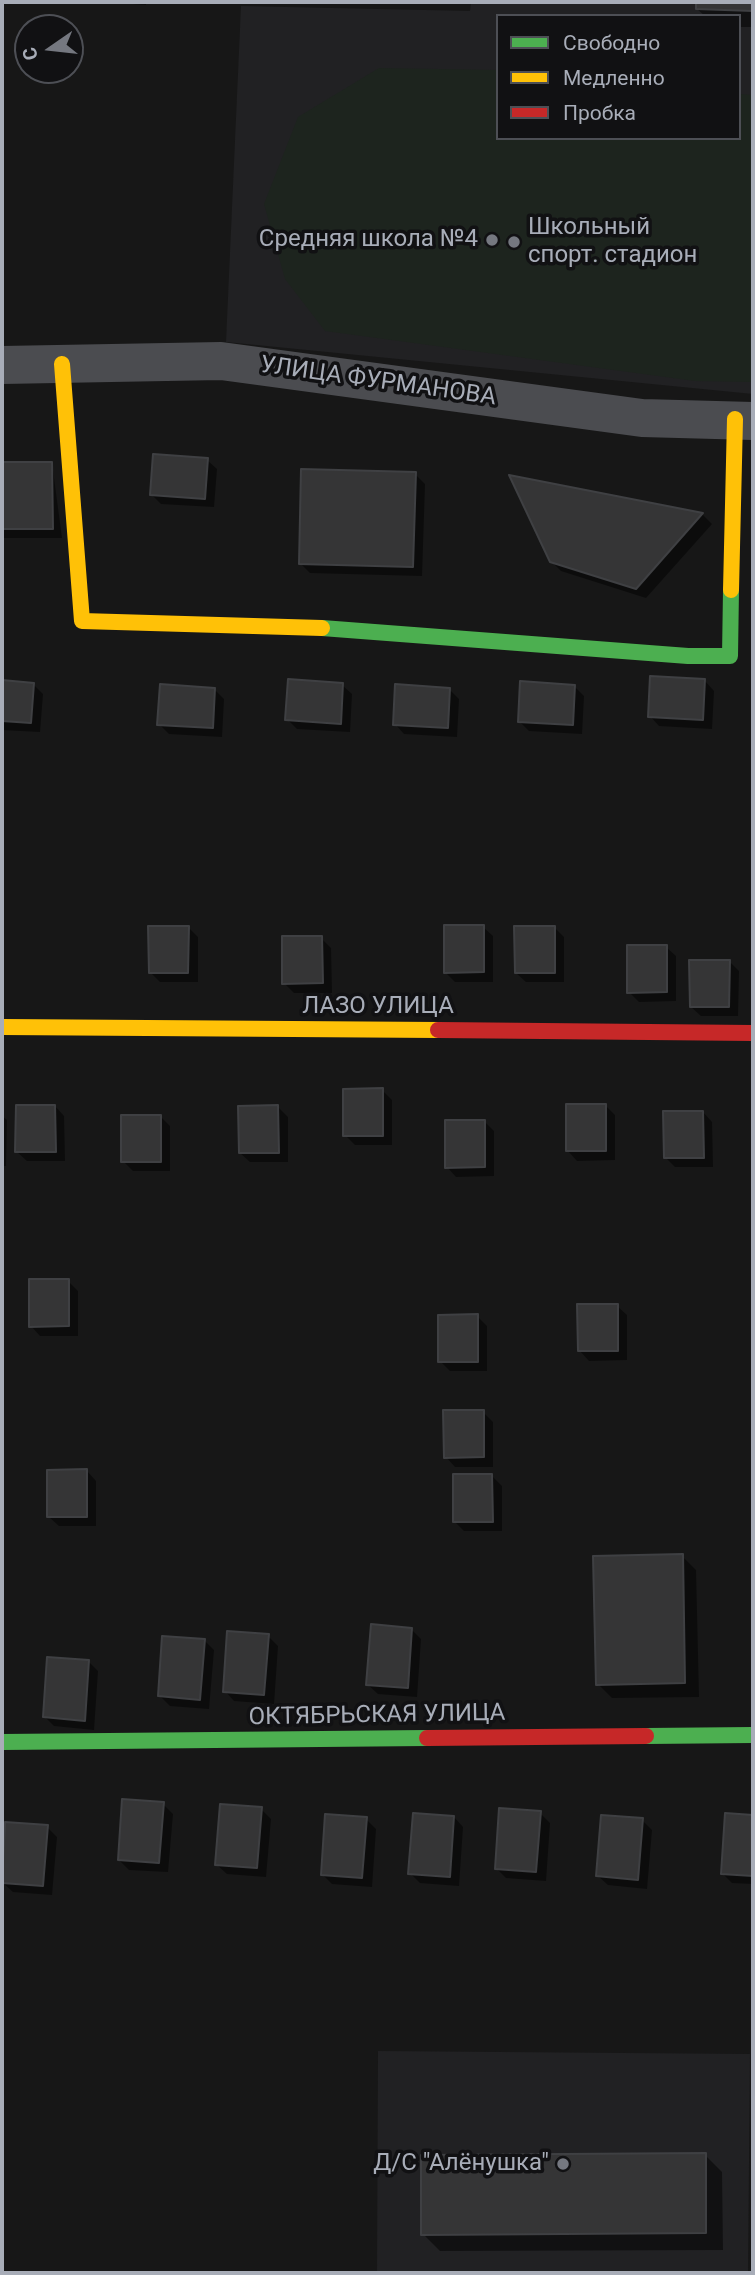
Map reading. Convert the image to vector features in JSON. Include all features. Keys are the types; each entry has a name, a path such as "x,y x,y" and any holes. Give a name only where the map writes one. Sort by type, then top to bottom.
{"street":[{"name":"УЛИЦА ФУРМАНОВА","path":"2,365 221,361 642,418 744,420"},
{"path":"62,364 82,621 297,626 688,656 730,656 744,420"},
{"name":"ЛАЗО УЛИЦА","path":"2,1027 753,1033"},
{"name":"ОКТЯБРЬСКАЯ УЛИЦА","path":"2,1742 753,1735"}],"shaded area":[{"name":"Школьный спорт. стадион","path":"471,2 753,2 753,394 226,342 241,6 470,11"},
{"name":"Школьный спорт. стадион","path":"379,68 496,70 496,140 741,140 741,94 753,95 753,382 695,381 325,331 285,279 264,204 298,117"},
{"name":"Д/С \"Алёнушка\"","path":"378,2051 750,2054 748,2273 377,2273"}],"building":[{"path":"696,2 753,2 753,11 696,9"},
{"path":"153,454 208,458 205,499 150,495"},
{"path":"2,462 52,462 53,529 2,529"},
{"path":"301,469 416,472 413,567 299,564"},
{"path":"509,475 703,513 636,589 550,562"},
{"path":"650,676 705,679 703,720 648,717"},
{"path":"288,679 343,683 341,724 285,720"},
{"path":"2,680 34,683 31,723 2,721"},
{"path":"520,681 575,685 573,725 518,722"},
{"path":"160,684 215,688 213,728 157,725"},
{"path":"395,684 450,688 448,728 393,725"},
{"path":"444,925 484,925 484,972 444,973"},
{"path":"148,926 189,926 188,973 149,973"},
{"path":"514,926 555,926 555,973 515,973"},
{"path":"282,936 322,936 323,983 282,984"},
{"path":"627,945 667,945 667,992 627,993"},
{"path":"689,960 730,960 729,1007 690,1007"},
{"path":"383,1088 383,1136 343,1136 343,1089"},
{"path":"566,1104 606,1104 606,1151 566,1151"},
{"path":"16,1105 55,1105 56,1152 15,1152"},
{"path":"278,1105 279,1153 239,1153 238,1106"},
{"path":"663,1111 703,1111 704,1158 664,1158"},
{"path":"121,1115 161,1115 161,1162 121,1162"},
{"path":"445,1120 485,1120 485,1167 445,1168"},
{"path":"29,1279 69,1279 69,1326 29,1327"},
{"path":"577,1304 618,1304 618,1351 578,1351"},
{"path":"478,1314 478,1362 438,1362 438,1315"},
{"path":"443,1410 484,1410 484,1457 444,1458"},
{"path":"87,1469 87,1517 47,1517 47,1470"},
{"path":"453,1474 492,1474 493,1522 453,1522"},
{"path":"683,1554 685,1683 596,1685 593,1556"},
{"path":"371,1624 412,1628 408,1688 366,1685"},
{"path":"227,1631 269,1634 264,1695 223,1692"},
{"path":"162,1636 205,1639 200,1700 158,1696"},
{"path":"47,1657 89,1660 85,1721 43,1717"},
{"path":"122,1799 164,1802 159,1863 118,1860"},
{"path":"220,1804 262,1807 257,1868 215,1865"},
{"path":"499,1808 541,1811 536,1872 495,1869"},
{"path":"413,1813 454,1816 450,1877 408,1874"},
{"path":"725,1813 753,1815 753,1876 721,1874"},
{"path":"325,1814 367,1817 362,1878 321,1875"},
{"path":"601,1815 643,1818 638,1880 596,1876"},
{"path":"5,1822 48,1825 43,1886 2,1883"},
{"path":"706,2153 706,2233 421,2235 421,2155"}],"traffic: fast":[{"path":"322,628 688,656 730,656 731,590"},
{"path":"646,1736 753,1735"},
{"path":"2,1742 427,1738"}],"traffic: slow":[{"path":"62,364 82,621 322,628"},
{"path":"731,590 735,419"},
{"path":"2,1027 438,1030"}],"traffic: jam":[{"path":"438,1030 753,1033"},
{"path":"427,1738 646,1736"}],"place":[{"name":"Средняя школа №4","path":"492,240"},
{"name":"Школьный спорт. стадион","path":"514,242"},
{"name":"Д/С \"Алёнушка\"","path":"563,2164"}]}
